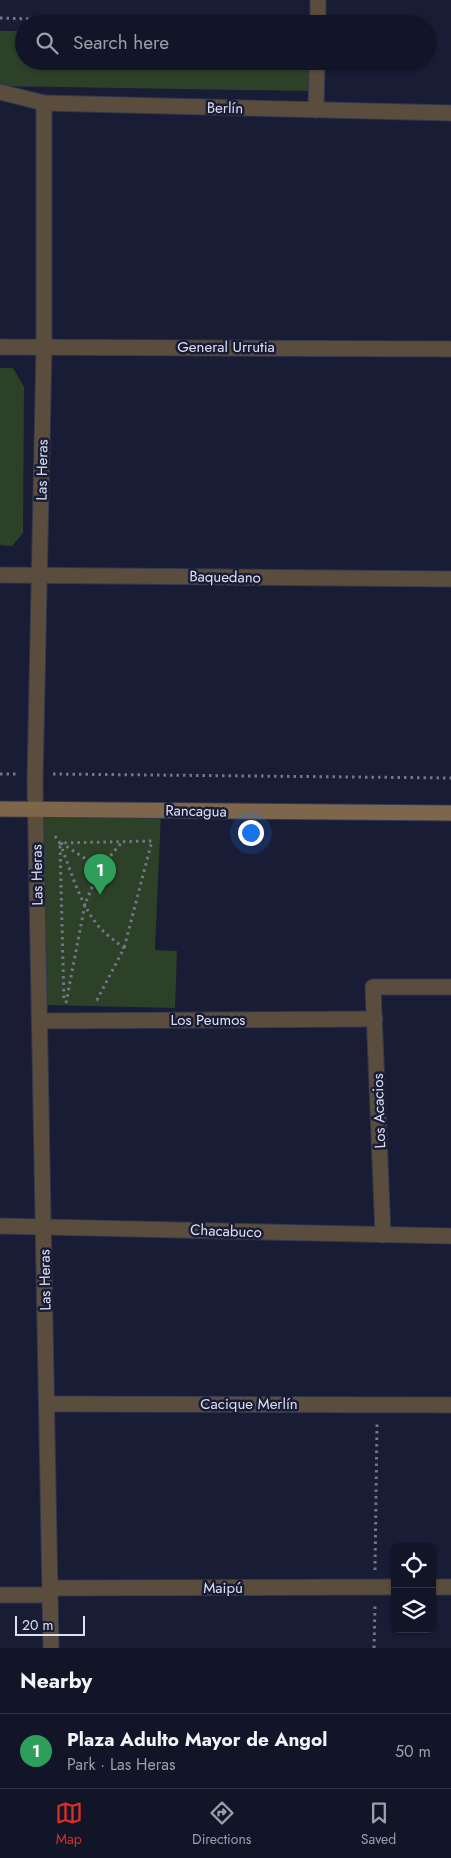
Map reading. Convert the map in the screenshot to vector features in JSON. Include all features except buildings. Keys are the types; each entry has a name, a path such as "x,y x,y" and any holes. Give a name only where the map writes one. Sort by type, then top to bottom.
{"main road":[{"name":"Rancagua","path":"0,809 451,813"}],"street":[{"path":"318,0 318,15"},
{"path":"316,110 317,70"},
{"name":"Berlín","path":"0,92 44,103 451,112"},
{"name":"Las Heras","path":"44,103 44,348 36,809 52,1648"},
{"name":"General Urrutia","path":"0,347 451,349"},
{"name":"Baquedano","path":"0,575 451,579"},
{"name":"Los Acacios","path":"383,1235 373,987 451,987"},
{"name":"Los Peumos","path":"40,1020 375,1019"},
{"name":"Chacabuco","path":"0,1226 451,1236"},
{"name":"Cacique Merlín","path":"47,1404 451,1405"},
{"name":"Maipú","path":"0,1595 50,1592 391,1587"},
{"path":"436,1587 451,1587"}],"path":[{"path":"0,18 15,18"},
{"path":"0,774 451,778"},
{"path":"36,809 60,843 74,882 100,928 124,948"},
{"path":"60,843 152,840 124,948 97,1000"},
{"path":"60,843 64,1011 85,904 100,868 123,841"},
{"path":"60,843 100,868"},
{"path":"374,1648 377,1404"}],"green space":[{"path":"0,31 15,31 15,70 309,70 310,91 0,86"},
{"path":"0,368 13,368 24,387 23,533 12,546 0,545"},
{"path":"41,811 161,812 155,950 177,951 175,1008 46,1005"}],"place":[{"name":"Plaza Adulto Mayor de Angol","path":"100,895"}]}
